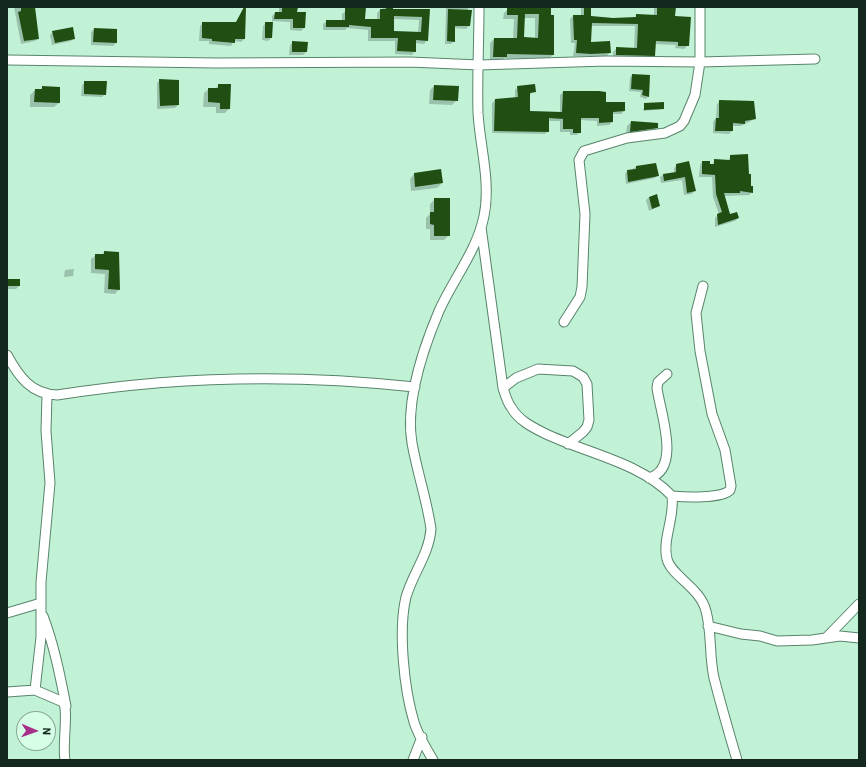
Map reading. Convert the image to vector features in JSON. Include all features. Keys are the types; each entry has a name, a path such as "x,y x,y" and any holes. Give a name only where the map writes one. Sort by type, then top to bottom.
{"street":[{"path":"433,760 414,723 403,656 402,634 406,597 430,542 432,529 412,442 410,416 415,387 427,343 439,311 475,244 481,227 485,199 484,170 478,113 479,7"},
{"path":"564,322 580,297 582,287 585,214 579,160 581,155 592,148 640,135 665,133 680,126 684,121 695,95 700,62 700,7"},
{"path":"7,60 193,63 410,62 479,65 606,61 700,62 815,59"},
{"path":"481,227 502,388 511,408 522,420 568,444 638,470 672,496 691,497 725,494 730,490 731,486 725,450 712,414 700,351 696,313 703,286"},
{"path":"7,355 18,374 29,385 37,392 47,395 57,395 122,385 246,379 345,381 415,387"},
{"path":"502,388 516,378 538,370 573,371 583,377 587,384 589,420 587,427 583,432 568,444"},
{"path":"649,478 656,476 662,471 666,462 666,434 657,388 658,382 667,374"},
{"path":"35,690 40,637 43,546 50,483 46,431 47,395"},
{"path":"672,496 666,558 683,579 699,595 706,612 714,678 737,760"},
{"path":"827,637 859,604"},
{"path":"7,613 41,607"},
{"path":"41,607 55,650 56,665 66,706 63,741 65,760"},
{"path":"708,626 740,634 760,636 777,640 812,640 827,637 859,638"},
{"path":"7,692 35,690 59,699 66,706"},
{"path":"413,760 422,738"}],"building":[{"path":"21,7 35,7 39,39 24,41 18,12 21,11"},
{"path":"244,7 246,7 245,39 235,39 235,43 212,41 212,39 202,38 202,22 236,22"},
{"path":"282,7 298,7 297,12 306,12 305,28 293,28 293,19 274,19 275,12 282,12"},
{"path":"345,7 366,7 365,19 380,19 380,9 386,9 386,7 393,7 393,9 430,9 428,41 416,40 416,52 397,51 398,38 371,38 371,27 349,25 349,27 326,27 326,20 345,20","holes":["394,16 422,17 421,32 394,31"]},
{"path":"551,7 551,15 554,15 554,55 507,54 507,57 493,57 494,38 517,38 518,15 507,15 507,8","holes":["525,14 539,14 538,38 524,37"]},
{"path":"584,7 591,7 591,16 613,18 636,17 636,14 657,15 657,7 676,7 675,16 691,17 689,46 678,46 678,42 656,41 655,56 616,55 616,47 637,48 638,24 592,23 591,42 610,41 611,53 576,53 577,40 574,40 573,15 584,15"},
{"path":"448,9 472,10 470,26 455,26 455,42 447,41"},
{"path":"265,22 273,22 272,38 265,38"},
{"path":"73,27 75,39 55,43 52,31"},
{"path":"94,28 117,29 117,43 93,42"},
{"path":"292,41 308,42 307,52 292,52"},
{"path":"632,74 650,75 649,97 642,95 643,90 631,89"},
{"path":"159,79 179,80 179,105 160,106"},
{"path":"84,81 107,81 106,95 84,94"},
{"path":"218,84 231,84 230,109 220,109 220,103 208,102 208,88 218,88"},
{"path":"535,84 536,92 530,93 530,111 562,112 563,91 599,91 606,92 606,102 625,102 625,111 613,112 613,122 599,123 599,118 581,118 581,133 573,133 573,129 563,129 563,119 549,118 549,132 494,131 495,99 518,97 517,86"},
{"path":"434,85 459,86 458,101 433,100"},
{"path":"42,86 60,87 60,103 34,102 35,89 42,89"},
{"path":"719,100 754,101 756,119 745,121 745,124 733,123 733,131 715,131 716,118 719,118"},
{"path":"664,102 664,109 644,110 644,103"},
{"path":"631,121 658,123 658,128 630,132"},
{"path":"748,154 749,174 751,174 751,186 753,186 753,193 740,191 740,193 724,193 730,214 737,212 739,218 718,225 717,214 722,212 716,194 715,175 702,174 702,161 710,161 710,164 714,164 714,159 730,160 730,155"},
{"path":"689,161 696,191 687,193 685,177 664,181 663,174 676,172 676,164"},
{"path":"656,163 659,176 628,182 627,170 636,169 636,166"},
{"path":"441,169 443,183 415,187 414,173"},
{"path":"657,194 660,206 652,209 649,197"},
{"path":"434,198 450,198 450,236 434,236 434,225 430,224 430,212 434,212"},
{"path":"104,251 119,252 120,290 108,289 109,270 95,269 95,254 104,254"},
{"path":"7,279 20,279 20,286 7,286"}]}
